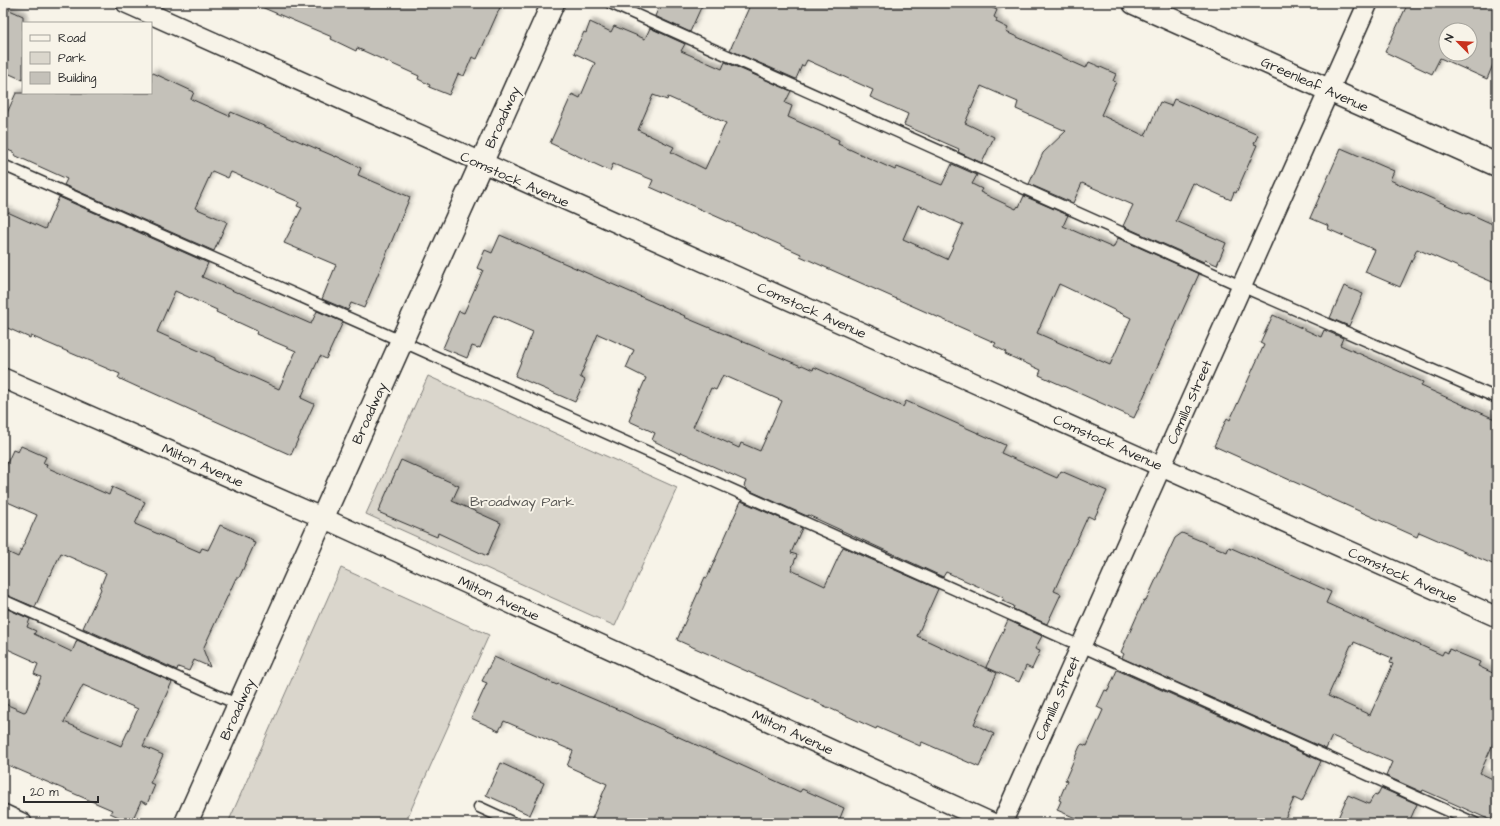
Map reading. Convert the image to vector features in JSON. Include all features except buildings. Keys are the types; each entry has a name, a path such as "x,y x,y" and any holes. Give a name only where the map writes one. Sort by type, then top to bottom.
{"street":[{"name":"Comstock Avenue","path":"126,3 1497,617"},
{"name":"Broadway","path":"186,823 553,3"},
{"name":"Greenleaf Avenue","path":"1134,3 1497,164"},
{"name":"Camilla Street","path":"1002,823 1368,3"},
{"name":"Milton Avenue","path":"3,378 323,518 992,823"},
{"path":"3,814 22,823"}],"lane":[{"path":"610,3 1241,286 1497,398"},
{"path":"3,165 401,341 1475,823"},
{"path":"3,600 239,705"},
{"path":"479,807 514,823"}],"green space":[{"name":"Broadway Park","path":"428,376 677,488 615,626 366,514"},
{"path":"341,568 489,635 405,823 228,823"}]}
